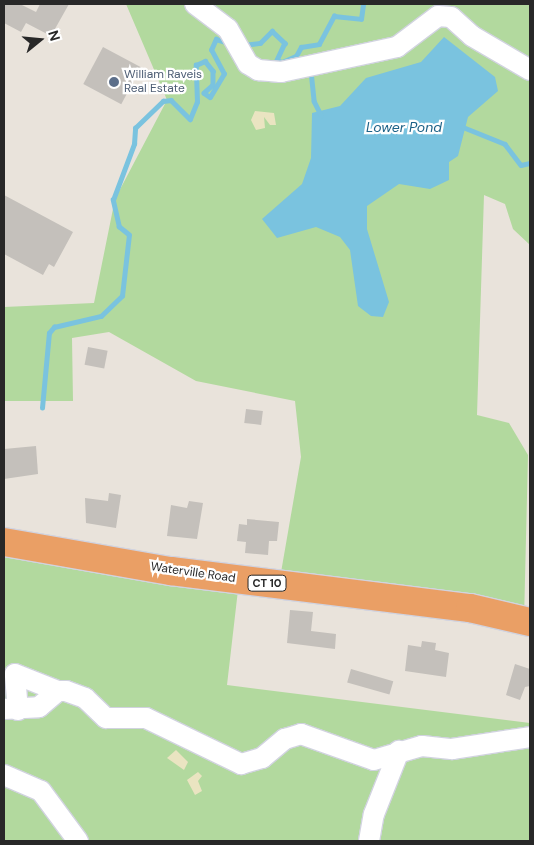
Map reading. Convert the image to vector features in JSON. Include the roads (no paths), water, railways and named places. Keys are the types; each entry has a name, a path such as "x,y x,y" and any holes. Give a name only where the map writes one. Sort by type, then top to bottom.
{"highway":[{"name":"Waterville Road","path":"4,542 171,571 470,608 530,622"}],"lane":[{"path":"195,4 228,29 239,48 258,70 281,72 396,47 431,18 444,16 530,70"},
{"path":"58,691 39,707 11,709 15,674 58,691 85,698 116,721 146,718 241,764 262,758 285,740 302,734 374,760 399,751 422,746 452,749 506,744 530,738"},
{"path":"369,841 374,814 399,751"},
{"path":"4,775 41,791 78,841"}],"water":[{"name":"Lower Pond","path":"444,37 495,77 498,91 468,117 458,156 449,162 449,180 430,189 399,184 367,206 367,229 389,302 383,317 371,316 358,306 350,250 340,237 316,227 277,238 262,219 302,184 311,158 312,113 340,106 366,78 421,62"}],"waterway":[{"path":"243,45 260,43 272,31 285,43 277,60 282,62 296,56 301,47 319,44 334,16 361,19 363,4"},
{"path":"42,408 49,333 54,327 101,316 122,296 129,235 119,227 113,200 134,144 135,128 163,101 171,100 190,119 197,102 196,65 205,61 213,71 213,85 204,93 210,97 224,74 211,50 216,39 226,42"},
{"path":"311,71 314,101 321,115"},
{"path":"463,127 505,144 521,165 530,163"}],"place":[{"name":"William Raveis Real Estate","path":"114,82"}]}
